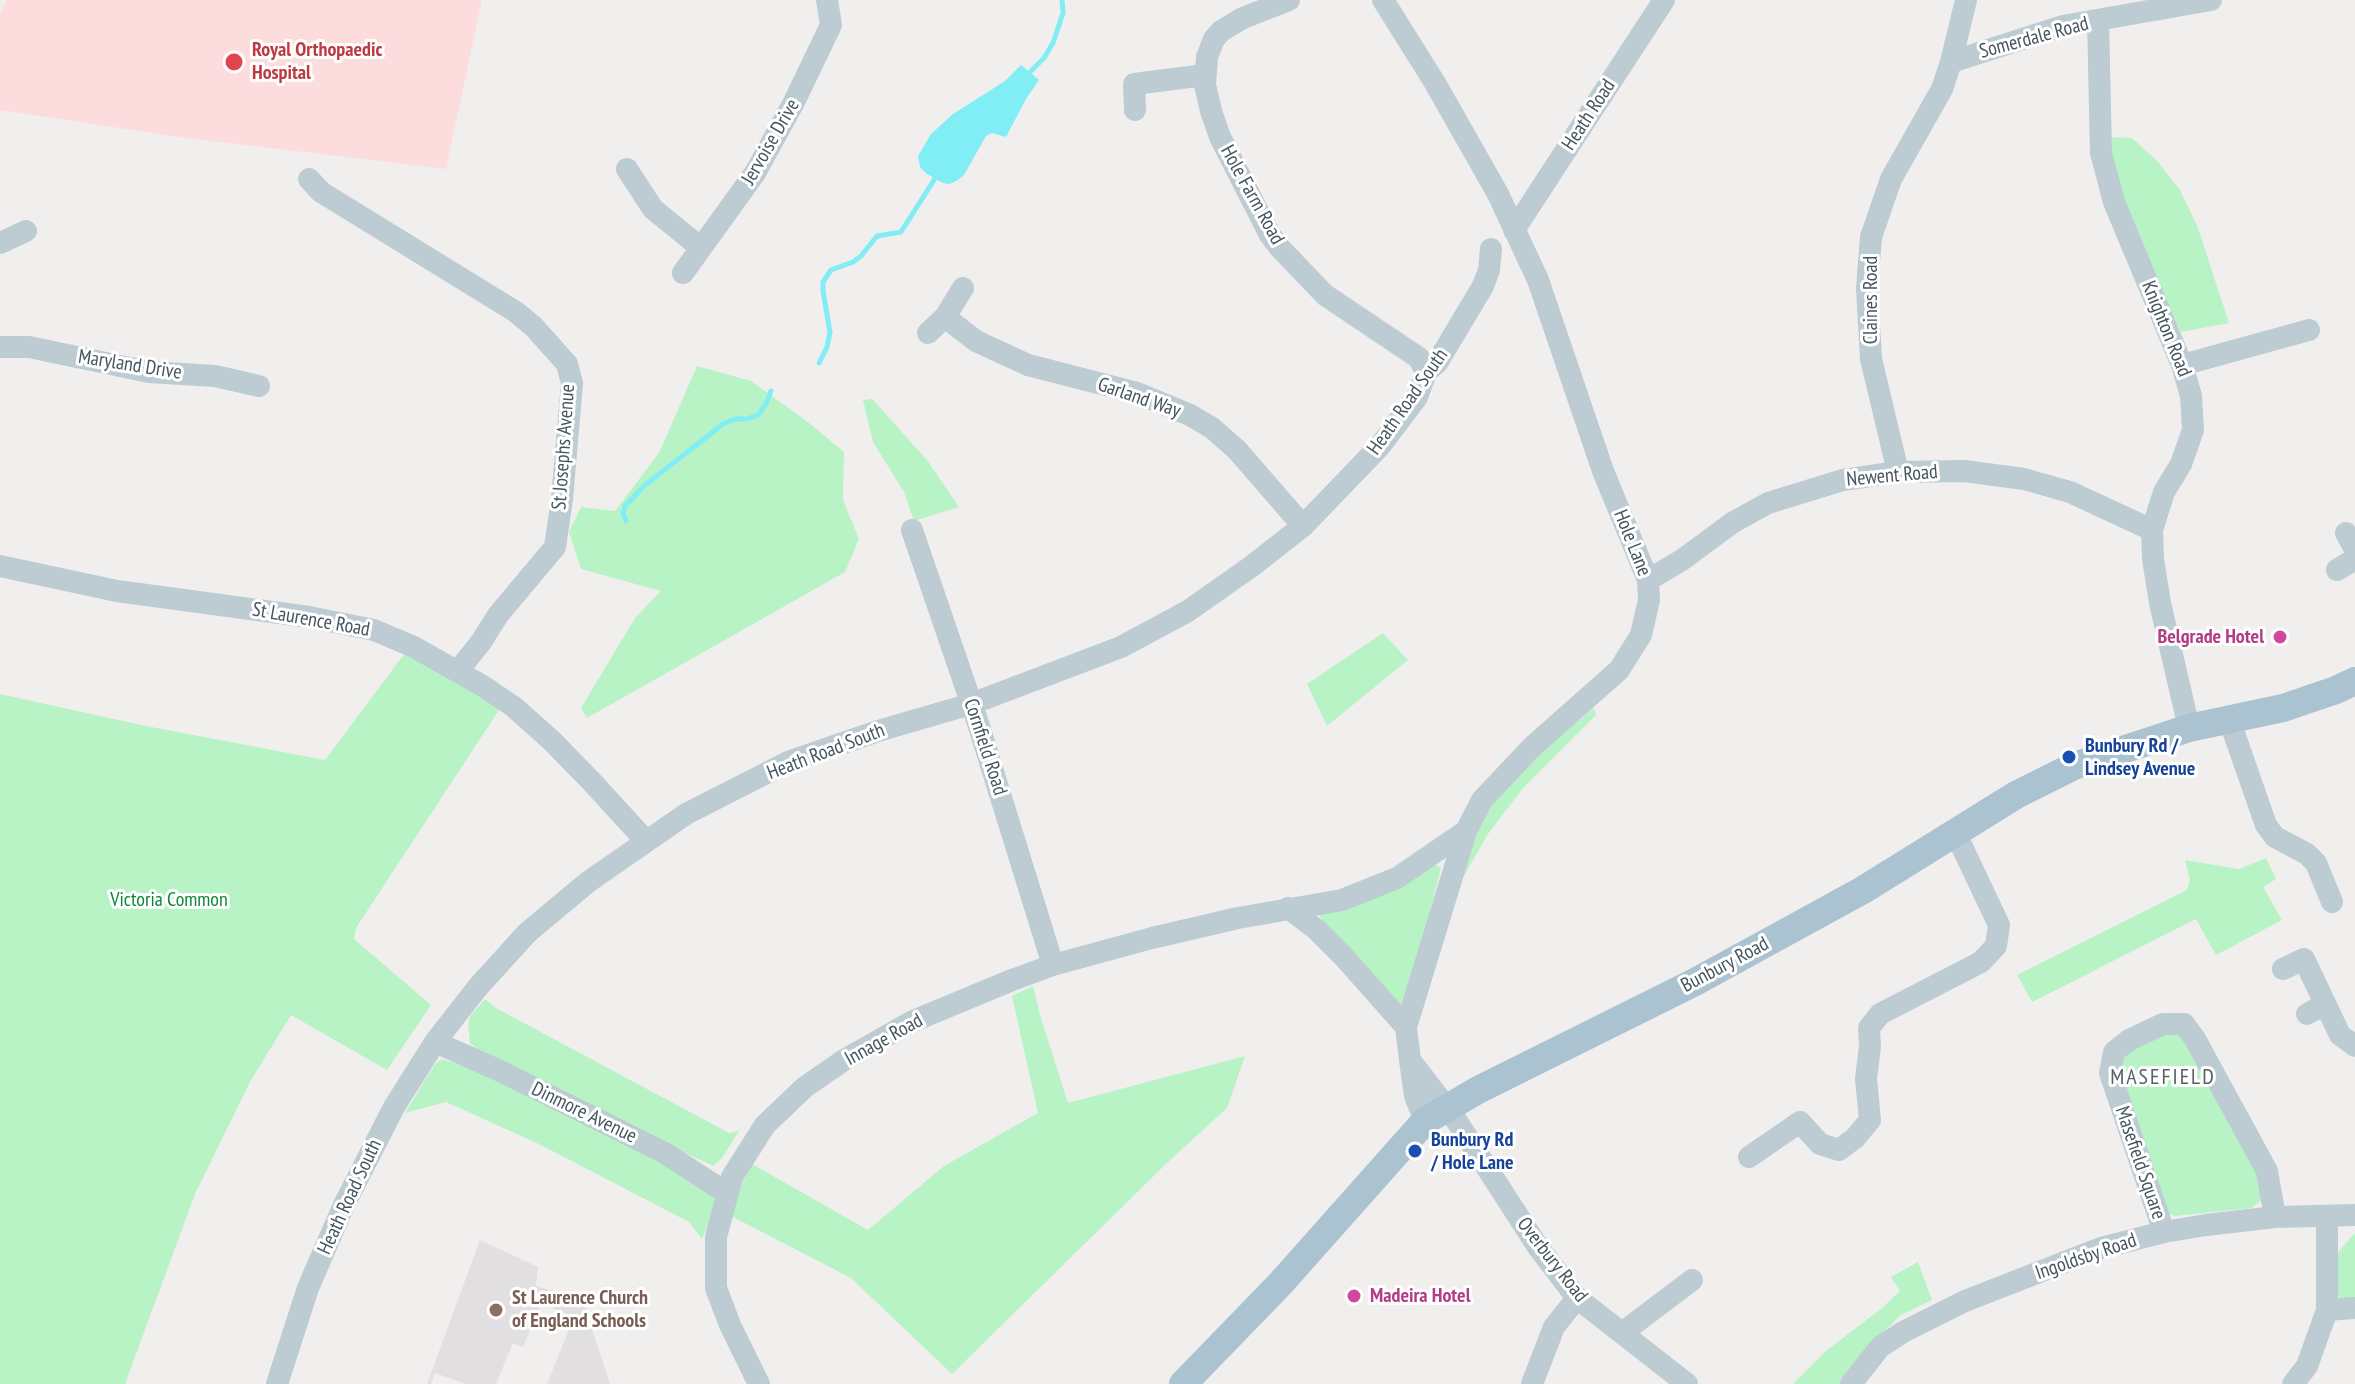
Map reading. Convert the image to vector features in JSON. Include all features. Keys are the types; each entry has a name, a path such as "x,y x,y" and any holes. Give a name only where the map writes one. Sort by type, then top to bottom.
{"main road":[{"name":"Bunbury Road","path":"1183,1384 1436,1115 1478,1090 1709,974 1863,890 2016,795 2074,766 2189,728 2283,708 2355,681"}],"street":[{"name":"Jervoise Drive","path":"683,273 755,173 793,104 831,25 827,0"},
{"name":"Hole Farm Road","path":"1289,0 1243,18 1214,39 1207,57 1205,75 1211,111 1220,137 1270,235 1300,270 1325,295 1419,358 1426,372"},
{"name":"Hole Lane","path":"1383,0 1491,180 1538,280 1603,471 1648,580 1648,608 1641,635 1619,670 1522,758 1482,800 1466,831 1406,1027 1410,1060 1436,1115"},
{"name":"Heath Road","path":"1514,230 1664,0"},
{"name":"Claines Road","path":"1898,472 1871,359 1867,288 1871,237 1891,179 1942,89 1966,0"},
{"name":"Somerdale Road","path":"1951,62 2063,26 2211,0"},
{"name":"Knighton Road","path":"2098,20 2101,153 2114,202 2182,365 2191,396 2193,430 2181,464 2164,492 2152,530 2160,603 2189,728"},
{"path":"1135,110 1134,84 1205,75"},
{"path":"627,169 653,209 701,248"},
{"name":"St Josephs Avenue","path":"309,179 321,192 516,312 567,364 572,383 555,547 498,615 458,671"},
{"path":"0,243 26,231"},
{"name":"Heath Road South","path":"277,1384 308,1288 344,1205 394,1107 435,1042 478,987 527,933 588,882 686,814 788,762 971,704 1121,647 1188,611 1252,566 1303,526 1380,446 1417,397 1426,372 1437,363 1483,286 1489,270 1491,249"},
{"path":"928,333 945,317 963,288"},
{"name":"Garland Way","path":"945,317 976,341 1028,365 1137,393 1190,415 1212,428 1237,450 1303,526"},
{"path":"2182,365 2309,330"},
{"name":"Maryland Drive","path":"0,347 29,347 149,372 215,376 259,386"},
{"name":"Newent Road","path":"1648,580 1682,560 1732,523 1768,503 1843,480 1898,472 1964,471 2024,479 2070,492 2152,530"},
{"name":"Cornfield Road","path":"912,530 971,704 1053,965"},
{"name":"St Laurence Road","path":"0,566 117,591 309,617 374,630 414,647 514,707 552,741 646,841"},
{"path":"2229,719 2266,825 2275,837 2307,854 2316,863 2332,902"},
{"name":"Innage Road","path":"759,1384 716,1288 716,1237 732,1177 765,1125 805,1087 844,1060 911,1022 1053,965 1152,938 1288,908 1342,900 1397,878 1466,831"},
{"path":"1749,1157 1800,1122 1820,1144 1839,1150 1855,1138 1870,1120 1866,1079 1869,1028 1880,1014 1981,962 1996,946 1999,925 1955,832"},
{"path":"1288,908 1316,929 1344,957 1406,1027"},
{"path":"2283,969 2304,959 2316,1009 2355,1046"},
{"name":"Masefield Square","path":"2164,1232 2110,1073 2114,1052 2129,1040 2163,1024 2184,1024 2195,1039 2267,1171 2275,1217"},
{"name":"Dinmore Avenue","path":"435,1042 665,1153 728,1194"},
{"name":"Overbury Road","path":"1436,1115 1577,1298 1681,1382"},
{"name":"Ingoldsby Road","path":"1851,1384 1880,1347 1903,1332 1965,1301 2101,1248 2164,1232 2275,1217 2355,1215"},
{"path":"2293,1384 2307,1366 2327,1310 2327,1217"},
{"path":"1622,1333 1692,1280"},
{"path":"1532,1384 1554,1327 1577,1298"},
{"path":"2327,1310 2355,1308"}],"shaded area":[{"name":"Royal Orthopaedic Hospital","path":"7,0 482,0 446,169 179,137 0,110 0,14"},
{"name":"St Laurence Church of England Schools","path":"480,1240 538,1267 536,1286 582,1299 610,1384 547,1384 574,1317 541,1303 523,1347 513,1343 496,1384 466,1384 435,1373 431,1384 427,1384"}],"green space":[{"path":"2109,137 2132,138 2158,162 2180,190 2198,228 2229,323 2181,332 2122,204 2111,163"},
{"path":"697,366 751,381 844,452 843,500 859,539 845,572 587,718 581,708 635,618 661,591 581,569 569,532 581,507 615,511 659,453"},
{"path":"872,399 927,460 959,507 914,521 904,492 873,442 863,400"},
{"path":"1383,633 1408,660 1327,726 1307,684"},
{"name":"Victoria Common","path":"405,653 458,680 499,710 356,928 354,939 431,1005 387,1070 291,1015 250,1082 195,1194 125,1384 0,1384 0,694 325,760"},
{"path":"1594,708 1596,715 1524,787 1488,834 1458,886 1474,824 1519,770"},
{"path":"2266,858 2276,879 2263,887 2282,920 2216,955 2196,919 2032,1002 2017,975 2187,890 2190,880 2185,860 2239,869"},
{"path":"1434,865 1441,867 1401,1011 1316,912"},
{"path":"1033,986 1068,1103 1245,1056 1227,1108 952,1374 851,1278 731,1216 736,1195 752,1164 868,1230 944,1166 1038,1113 1012,996"},
{"path":"485,999 496,1008 729,1133 739,1131 722,1158 713,1166 491,1060 470,1043 468,1025 470,1016"},
{"path":"2169,1031 2182,1034 2263,1171 2263,1199 2252,1208 2175,1216 2165,1209 2120,1068 2131,1051"},
{"path":"442,1059 494,1076 713,1192 715,1206 702,1239 689,1222 539,1144 446,1102 405,1113 435,1064"},
{"path":"2355,1233 2355,1301 2342,1303 2336,1290 2337,1259 2339,1251"},
{"path":"1918,1262 1932,1300 1901,1315 1872,1343 1839,1384 1793,1384 1827,1350 1900,1291 1891,1277"}],"water":[{"path":"1021,65 1039,80 1006,137 992,133 986,136 964,175 950,184 927,174 920,167 918,156 931,134 953,114 1005,81"}],"waterway":[{"path":"1031,71 1053,43 1063,13 1062,0"},
{"path":"819,363 830,332 823,282 831,270 861,256 877,236 901,232 934,180"},
{"path":"626,521 623,514 625,506 644,486 723,424 758,415 771,391"}],"place":[{"name":"Royal Orthopaedic Hospital","path":"234,62"},
{"name":"Belgrade Hotel","path":"2280,637"},
{"name":"Bunbury Rd / Lindsey Avenue","path":"2069,757"},
{"name":"Bunbury Rd / Hole Lane","path":"1415,1151"},
{"name":"Madeira Hotel","path":"1354,1296"},
{"name":"St Laurence Church of England Schools","path":"496,1310"}],"district":[{"name":"MASEFIELD","path":"2163,1078"}]}
